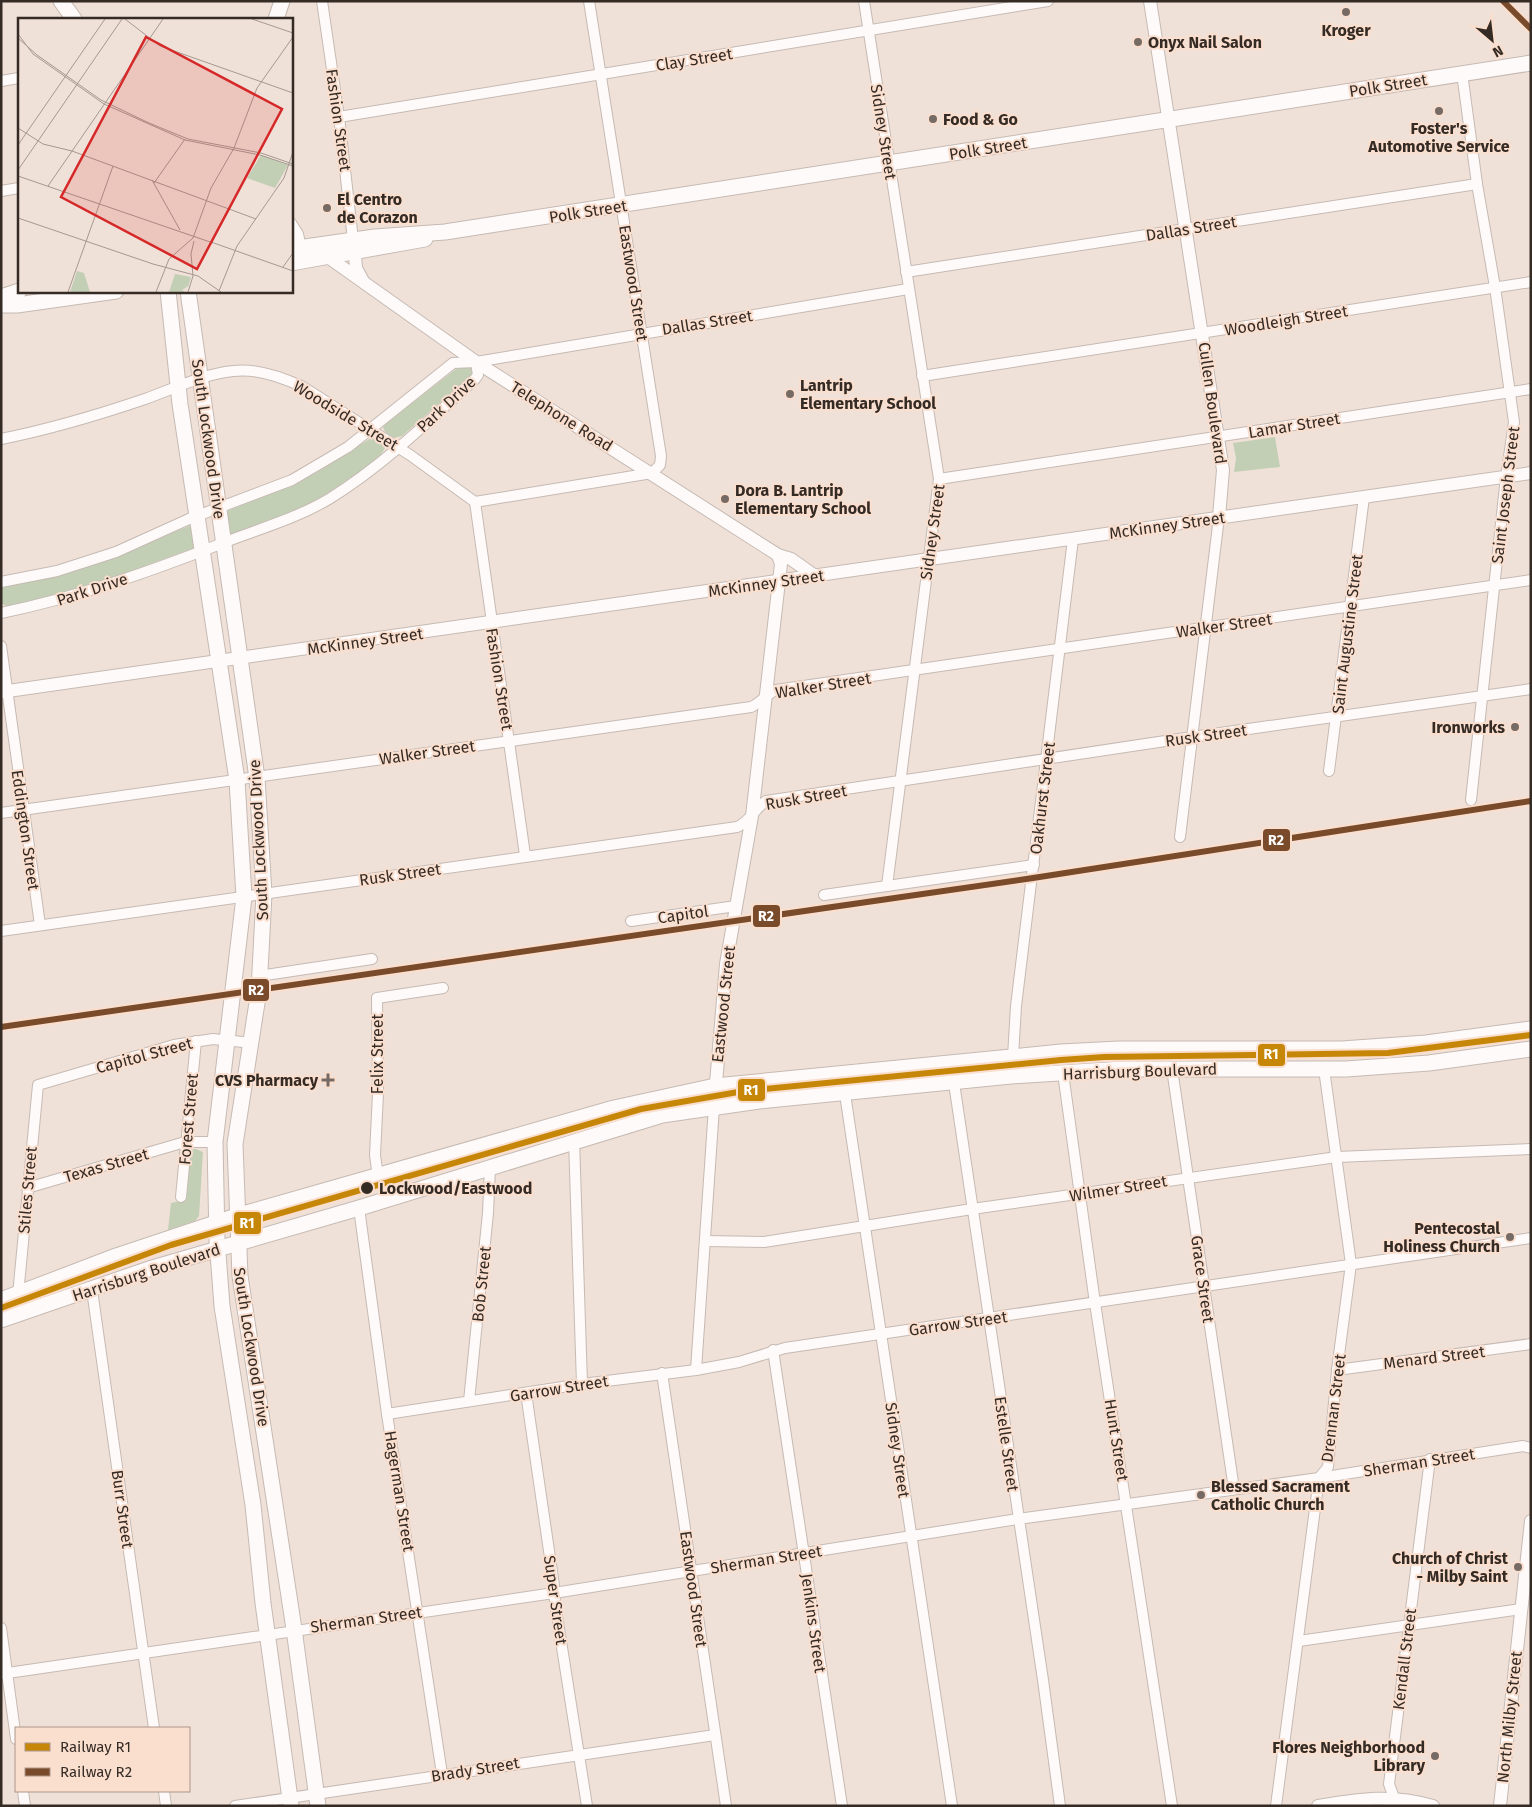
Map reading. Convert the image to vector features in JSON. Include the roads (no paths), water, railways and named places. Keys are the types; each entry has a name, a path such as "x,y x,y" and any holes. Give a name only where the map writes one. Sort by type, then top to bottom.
{"main road":[{"path":"61,1 73,18"},
{"path":"276,18 282,1"},
{"name":"Polk Street","path":"297,255 354,246 401,245 445,232 622,206 1531,62"},
{"name":"Polk Street","path":"297,255 328,257 354,246"},
{"path":"1,296 18,291"},
{"path":"1,305 17,305 109,292"},
{"name":"South Lockwood Drive","path":"168,292 180,387 180,404 237,780 244,897 215,1142 218,1248 222,1306 252,1505 290,1802"},
{"name":"South Lockwood Drive","path":"188,292 257,778 264,894 253,1042 235,1144 236,1216 240,1276 294,1630 317,1799"},
{"name":"Harrisburg Boulevard","path":"1,1300 116,1256 236,1216 378,1177 614,1108 715,1086 1013,1056 1119,1049 1342,1049 1426,1043 1531,1029"},
{"name":"Harrisburg Boulevard","path":"1,1320 149,1269 359,1208 574,1140 662,1116 714,1107 1012,1076 1123,1069 1324,1069 1430,1063 1531,1049"},
{"path":"232,1378 255,1373"},
{"path":"252,1505 273,1501"}],"street":[{"name":"Fashion Street","path":"322,1 339,117 354,246"},
{"name":"Eastwood Street","path":"589,1 599,74 622,206 661,456 660,465 652,473"},
{"name":"Sidney Street","path":"864,1 908,289 940,479 928,559 887,886"},
{"name":"Clay Street","path":"339,117 1048,1"},
{"name":"Cullen Boulevard","path":"1150,1 1223,470 1180,837"},
{"name":"Saint Joseph Street","path":"1462,73 1477,184 1495,287 1514,422 1506,477 1471,800"},
{"path":"1,81 18,78"},
{"name":"Dallas Street","path":"906,272 1477,184"},
{"path":"1,190 18,188"},
{"path":"292,225 298,234 297,255"},
{"path":"354,246 356,268 362,281"},
{"name":"Telephone Road","path":"328,257 476,362 778,555 791,559 815,576"},
{"name":"Woodleigh Street","path":"922,376 1531,282"},
{"name":"Dallas Street","path":"476,362 642,332 908,289"},
{"name":"Park Drive","path":"1,582 85,562 116,552 196,516 292,480 323,463 372,429 453,363 476,362 478,375 475,379 399,447 360,478 326,500 267,528 52,603 1,613"},
{"name":"Woodside Street","path":"1,438 47,429 98,415 200,379 234,371 284,378 320,396 399,447 475,502"},
{"name":"Lamar Street","path":"940,479 1531,389"},
{"path":"475,502 652,473"},
{"name":"McKinney Street","path":"4,692 239,660 491,622 1531,473"},
{"name":"Saint Augustine Street","path":"1329,771 1364,497"},
{"name":"Fashion Street","path":"475,502 525,855"},
{"name":"Oakhurst Street","path":"1013,1056 1016,1006 1073,539"},
{"path":"778,555 781,564 778,582"},
{"name":"Walker Street","path":"1,813 257,778 510,739 751,707 759,704 768,693 776,690 1531,580"},
{"name":"Eastwood Street","path":"696,1370 715,1086 726,964 752,816 778,582"},
{"name":"Eddington Street","path":"1,646 4,692 40,925"},
{"name":"Rusk Street","path":"1,931 525,855 736,827 743,825 758,806 766,801 1192,737 1531,689"},
{"path":"824,895 1034,865"},
{"name":"Capitol","path":"630,921 736,906"},
{"path":"259,976 372,959"},
{"name":"Felix Street","path":"378,1177 375,1155 378,1093 377,998 443,988"},
{"name":"Capitol Street","path":"38,1085 174,1045 196,1041 228,1040 253,1042"},
{"name":"Forest Street","path":"181,1197 196,1041"},
{"name":"Grace Street","path":"1172,1069 1234,1489"},
{"name":"Drennan Street","path":"1276,1806 1319,1478 1328,1467 1337,1370 1351,1264 1324,1069"},
{"name":"Hunt Street","path":"1063,1074 1095,1303 1172,1806"},
{"name":"Estelle Street","path":"954,1083 1018,1519 1044,1680 1060,1806"},
{"name":"Stiles Street","path":"18,1295 38,1085"},
{"name":"Sidney Street","path":"846,1094 880,1334 952,1806"},
{"path":"574,1140 582,1384"},
{"name":"Texas Street","path":"27,1188 185,1142 215,1142"},
{"name":"Wilmer Street","path":"706,1241 764,1242 972,1209 1337,1157 1531,1149"},
{"name":"Bob Street","path":"469,1401 488,1213 490,1167"},
{"name":"Hagerman Street","path":"359,1208 387,1414 442,1774"},
{"name":"Garrow Street","path":"387,1414 582,1384 696,1370 739,1362 773,1350 1531,1238"},
{"name":"Burr Street","path":"92,1290 154,1727"},
{"name":"Menard Street","path":"1337,1370 1531,1344"},
{"name":"Jenkins Street","path":"773,1350 842,1806"},
{"name":"Eastwood Street","path":"662,1373 726,1806"},
{"name":"Super Street","path":"526,1393 554,1593 587,1806"},
{"name":"Sherman Street","path":"4,1674 554,1593 1018,1519 1319,1478 1430,1459 1523,1446 1531,1448"},
{"name":"Kendall Street","path":"1395,1802 1389,1784 1430,1459"},
{"name":"North Milby Street","path":"1500,1806 1531,1521"},
{"path":"1299,1641 1408,1625 1524,1596"},
{"path":"1,1628 4,1674 15,1734"},
{"name":"Brady Street","path":"235,1806 317,1799 442,1774 715,1735"},
{"path":"23,1792 25,1806"},
{"path":"164,1792 166,1806"},
{"path":"1318,1806 1373,1797 1395,1802 1433,1806"}],"railway":[{"path":"1503,1 1531,29"},
{"path":"1,1027 1033,878 1531,801"}],"rail line":[{"name":"R2","path":"1503,1 1531,29"},
{"name":"R2","path":"1,1027 1033,878 1531,801"},
{"name":"R1","path":"1,1308 171,1245 641,1109 744,1091 1061,1060 1104,1057 1388,1053 1531,1035"}],"place":[{"name":"Kroger","path":"1346,12"},
{"name":"Onyx Nail Salon","path":"1138,42"},
{"name":"Foster's Automotive Service","path":"1439,111"},
{"name":"Food & Go","path":"933,119"},
{"name":"El Centro de Corazon","path":"327,208"},
{"name":"Lantrip Elementary School","path":"790,394"},
{"name":"Dora B. Lantrip Elementary School","path":"725,499"},
{"name":"Ironworks","path":"1515,727"},
{"name":"CVS Pharmacy","path":"328,1080"},
{"name":"Lockwood/Eastwood","path":"367,1188"},
{"name":"Pentecostal Holiness Church","path":"1510,1237"},
{"name":"Blessed Sacrament Catholic Church","path":"1201,1495"},
{"name":"Church of Christ - Milby Saint","path":"1518,1567"},
{"name":"Flores Neighborhood Library","path":"1435,1756"}]}
